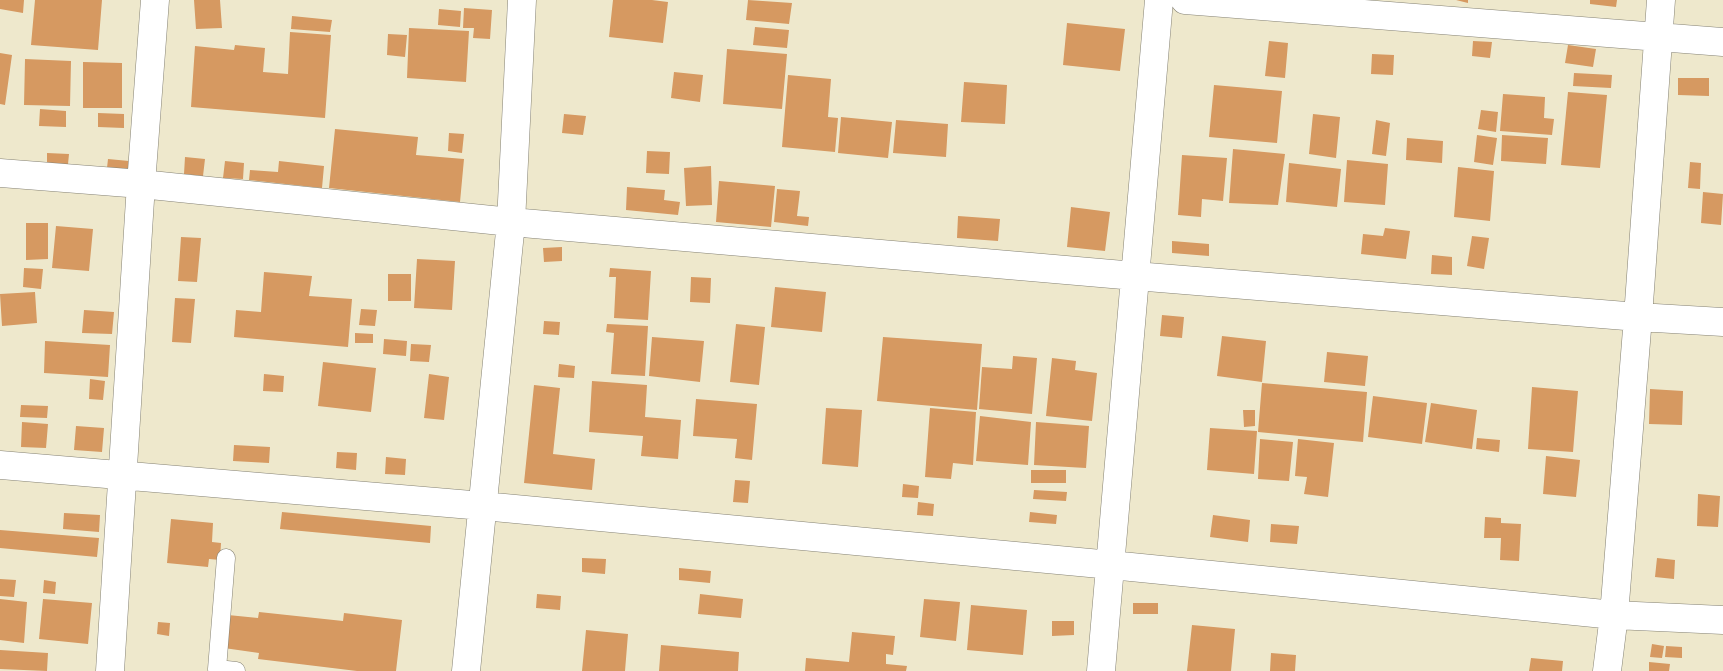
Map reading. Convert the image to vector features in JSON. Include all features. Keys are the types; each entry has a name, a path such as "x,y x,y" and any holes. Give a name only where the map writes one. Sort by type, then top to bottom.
{"street":[{"path":"110,671 140,184 155,0"},
{"path":"466,671 511,222 522,0"},
{"path":"1101,671 1159,0"},
{"path":"1184,0 1723,42"},
{"path":"1607,671 1614,615 1638,317 1661,0"},
{"path":"0,173 140,184 511,222 1136,276 1638,317 1723,322"},
{"path":"0,465 483,506 1111,565 1614,615 1723,620"}],"lane":[{"path":"226,558 217,669 236,671"}],"building":[{"path":"0,0 24,0 23,13 0,9"},
{"path":"35,0 102,0 98,50 31,45"},
{"path":"194,0 220,0 222,28 196,29"},
{"path":"613,0 668,2 663,43 609,37"},
{"path":"748,0 792,3 789,24 746,20"},
{"path":"1456,0 1468,0 1468,3"},
{"path":"1590,0 1617,0 1616,7 1590,4"},
{"path":"464,8 492,10 490,39 473,38 474,28 463,28"},
{"path":"439,9 461,11 460,27 438,25"},
{"path":"292,16 332,20 330,32 291,29"},
{"path":"1067,23 1125,29 1120,71 1063,65"},
{"path":"755,27 789,30 787,48 753,45"},
{"path":"409,28 469,31 466,82 407,78"},
{"path":"290,32 331,35 325,118 191,107 195,46 234,50 235,45 265,48 263,72 288,74"},
{"path":"388,34 407,35 405,57 387,55"},
{"path":"1269,41 1288,43 1285,78 1265,76"},
{"path":"1473,41 1492,42 1490,58 1472,56"},
{"path":"1568,45 1596,49 1593,67 1565,63"},
{"path":"727,49 787,54 782,109 723,104"},
{"path":"0,53 12,55 5,105 0,104"},
{"path":"1372,54 1394,55 1393,75 1371,74"},
{"path":"25,59 71,61 70,106 24,105"},
{"path":"83,62 122,63 122,108 83,108"},
{"path":"674,72 703,75 700,102 671,98"},
{"path":"1574,73 1612,75 1611,88 1573,86"},
{"path":"788,75 831,79 828,117 838,118 835,152 782,147"},
{"path":"1678,78 1709,78 1709,96 1678,95"},
{"path":"964,82 1007,85 1005,124 961,122"},
{"path":"1214,85 1282,91 1277,143 1209,137"},
{"path":"1568,92 1607,95 1600,168 1561,165"},
{"path":"1503,94 1545,97 1544,118 1554,119 1552,135 1500,131"},
{"path":"40,109 66,111 66,127 39,126"},
{"path":"1481,110 1498,112 1496,132 1478,129"},
{"path":"98,113 124,114 124,128 98,127"},
{"path":"564,114 586,116 583,135 562,133"},
{"path":"1313,114 1340,117 1336,158 1309,154"},
{"path":"841,117 892,122 888,158 838,153"},
{"path":"896,120 948,124 946,157 893,153"},
{"path":"1376,120 1390,123 1386,156 1372,154"},
{"path":"335,129 418,137 416,155 464,159 460,202 329,188"},
{"path":"449,133 464,134 462,153 448,151"},
{"path":"1477,135 1497,138 1493,165 1474,162"},
{"path":"1502,135 1548,138 1546,164 1501,161"},
{"path":"1407,138 1443,141 1442,163 1406,160"},
{"path":"1233,149 1285,154 1278,205 1229,203"},
{"path":"647,151 670,152 669,174 646,173"},
{"path":"47,153 69,154 68,164 47,164"},
{"path":"1182,155 1227,158 1223,201 1202,199 1201,217 1178,215"},
{"path":"185,157 205,159 203,176 184,174"},
{"path":"108,159 129,161 128,170 107,168"},
{"path":"1347,160 1388,164 1385,205 1344,202"},
{"path":"225,161 244,163 243,179 223,178"},
{"path":"279,161 324,166 322,188 249,180 250,170 278,172"},
{"path":"1690,162 1701,163 1700,189 1688,188"},
{"path":"1289,163 1341,169 1337,207 1286,202"},
{"path":"711,166 712,205 686,206 684,168"},
{"path":"1458,167 1494,171 1490,221 1454,217"},
{"path":"719,181 775,186 771,227 716,222"},
{"path":"627,187 665,190 664,200 680,202 678,215 626,210"},
{"path":"777,189 800,191 797,216 809,217 808,226 774,222"},
{"path":"1703,192 1723,194 1721,225 1701,223"},
{"path":"1071,207 1110,212 1105,251 1067,247"},
{"path":"958,216 1000,219 998,241 957,238"},
{"path":"26,223 48,223 48,259 26,260"},
{"path":"56,226 93,229 89,271 52,268"},
{"path":"1385,228 1410,231 1406,259 1361,254 1363,234 1383,236"},
{"path":"1472,236 1489,238 1484,269 1467,266"},
{"path":"181,237 201,238 197,282 178,281"},
{"path":"1172,241 1209,244 1209,256 1172,253"},
{"path":"562,247 562,261 544,262 543,248"},
{"path":"1432,255 1452,257 1452,275 1431,274"},
{"path":"417,259 455,261 452,310 414,308"},
{"path":"24,268 43,269 41,289 23,287"},
{"path":"610,268 651,271 648,320 614,318 616,277 609,277"},
{"path":"264,272 312,276 309,296 352,299 348,347 234,337 236,310 261,312"},
{"path":"388,274 411,274 411,301 388,301"},
{"path":"691,277 711,278 710,303 690,302"},
{"path":"775,287 826,292 822,332 771,327"},
{"path":"35,292 37,323 2,326 0,294"},
{"path":"175,298 195,299 191,343 172,342"},
{"path":"361,309 377,310 375,326 359,325"},
{"path":"84,310 114,312 112,334 82,333"},
{"path":"1162,315 1184,317 1182,338 1160,336"},
{"path":"544,321 560,322 559,335 543,334"},
{"path":"607,324 648,326 645,376 611,374 614,333 606,332"},
{"path":"736,324 765,327 759,385 730,382"},
{"path":"355,333 373,334 373,343 355,343"},
{"path":"1222,336 1266,341 1262,382 1217,376"},
{"path":"652,337 704,341 700,382 649,376"},
{"path":"883,337 982,344 977,410 877,401"},
{"path":"384,339 407,341 406,356 383,354"},
{"path":"45,341 110,345 108,377 44,373"},
{"path":"411,344 431,345 429,362 410,361"},
{"path":"1327,352 1368,356 1365,386 1324,382"},
{"path":"1013,356 1037,358 1032,414 979,409 982,367 1012,369"},
{"path":"1052,358 1076,361 1075,370 1097,373 1092,421 1046,416"},
{"path":"323,362 376,368 371,412 318,406"},
{"path":"559,364 575,366 574,378 558,377"},
{"path":"264,374 284,376 283,392 263,391"},
{"path":"429,374 449,377 444,420 424,418"},
{"path":"90,379 105,381 103,400 89,399"},
{"path":"592,381 647,385 645,417 681,420 678,459 641,456 643,436 589,432"},
{"path":"1262,383 1367,392 1363,442 1258,432"},
{"path":"534,385 560,388 553,454 595,459 592,490 524,483"},
{"path":"1532,387 1578,391 1573,452 1528,449"},
{"path":"1650,389 1683,391 1682,425 1649,424"},
{"path":"1373,396 1427,403 1422,444 1368,437"},
{"path":"696,399 757,404 752,460 735,458 737,439 693,436"},
{"path":"1431,403 1477,410 1472,449 1425,442"},
{"path":"21,405 48,406 47,418 20,417"},
{"path":"826,408 862,410 858,467 822,464"},
{"path":"930,408 976,412 973,465 953,463 951,479 925,477"},
{"path":"1243,410 1255,410 1255,426 1244,427"},
{"path":"980,416 1031,422 1028,465 976,461"},
{"path":"22,422 48,424 46,448 21,447"},
{"path":"1036,422 1089,426 1086,468 1034,465"},
{"path":"76,426 104,428 102,452 74,450"},
{"path":"1210,428 1257,431 1254,474 1207,470"},
{"path":"1477,438 1500,440 1499,452 1476,449"},
{"path":"1260,439 1293,442 1289,481 1258,479"},
{"path":"1298,439 1334,443 1328,497 1304,494 1307,477 1295,476"},
{"path":"234,445 270,447 269,463 233,461"},
{"path":"337,452 357,453 356,470 336,468"},
{"path":"1546,456 1580,460 1576,497 1543,494"},
{"path":"386,457 406,459 405,475 385,474"},
{"path":"1031,470 1066,470 1066,483 1031,483"},
{"path":"735,480 750,481 748,503 733,502"},
{"path":"903,484 919,486 918,498 902,497"},
{"path":"1034,490 1067,492 1066,501 1033,499"},
{"path":"1698,494 1720,496 1718,527 1697,526"},
{"path":"918,502 934,504 933,516 917,515"},
{"path":"282,512 431,526 430,543 280,529"},
{"path":"1030,512 1057,515 1056,524 1029,522"},
{"path":"64,513 100,515 99,532 63,529"},
{"path":"1213,515 1250,520 1248,542 1210,537"},
{"path":"1485,517 1501,518 1501,523 1521,524 1519,561 1500,560 1501,538 1484,538"},
{"path":"171,519 213,523 212,542 221,543 220,560 209,559 208,567 167,563"},
{"path":"1271,524 1299,526 1297,544 1270,542"},
{"path":"0,530 99,538 97,557 0,548"},
{"path":"582,558 606,559 605,574 582,572"},
{"path":"1657,558 1675,560 1674,579 1655,577"},
{"path":"679,568 711,571 710,583 679,580"},
{"path":"0,579 16,580 14,597 0,596"},
{"path":"44,580 56,582 55,594 43,593"},
{"path":"537,594 561,596 560,610 536,608"},
{"path":"700,594 743,599 741,618 698,614"},
{"path":"0,599 27,602 24,643 0,640"},
{"path":"43,599 92,603 88,644 39,639"},
{"path":"924,599 960,602 956,641 920,637"},
{"path":"1133,603 1158,603 1158,614 1133,614"},
{"path":"971,605 1027,610 1023,655 967,650"},
{"path":"259,612 343,621 344,613 402,620 396,671 357,671 258,659 259,653 224,648 228,615 258,618"},
{"path":"1052,621 1074,621 1074,635 1052,636"},
{"path":"158,622 170,623 169,636 157,634"},
{"path":"1192,625 1235,629 1231,671 1187,671"},
{"path":"586,630 628,634 625,671 582,671"},
{"path":"852,632 895,636 893,655 886,654 886,664 907,666 906,671 805,671 806,658 849,662"},
{"path":"1652,644 1664,646 1662,658 1650,657"},
{"path":"661,645 739,652 738,671 659,671"},
{"path":"1666,646 1682,647 1682,658 1665,657"},
{"path":"0,650 48,653 47,671 0,669"},
{"path":"1271,653 1296,655 1295,671 1270,671"},
{"path":"1531,658 1563,661 1562,671 1529,671"},
{"path":"1649,662 1670,664 1669,671 1649,671"}]}
